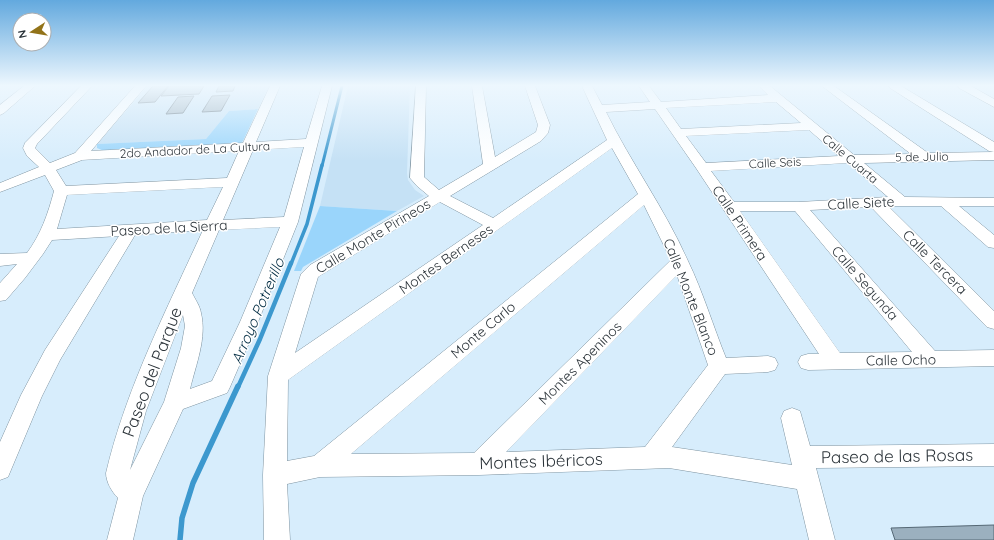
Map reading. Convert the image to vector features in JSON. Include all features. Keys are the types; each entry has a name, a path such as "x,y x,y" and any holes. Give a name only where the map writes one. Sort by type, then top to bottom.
{"street":[{"path":"0,295 31,258 47,235 56,211 61,190 49,169 32,153 29,148 31,143 62,111"},
{"path":"0,188 80,156 119,111"},
{"name":"Paseo del Parque","path":"131,495 118,478 122,454 129,428 142,389 212,225 264,111"},
{"path":"175,403 220,387 249,322 290,222 319,111"},
{"path":"420,111 417,178 420,183 495,225"},
{"path":"481,111 490,164"},
{"name":"Calle Monte Pirineos","path":"277,540 275,475 278,376 308,280 312,272 441,196 490,164 532,141 542,133 544,126 539,111"},
{"name":"Calle Monte Blanco","path":"600,111 614,141 646,195 680,261 719,366 651,457"},
{"name":"Calle Primera","path":"661,111 702,167 835,362"},
{"name":"Calle Cuarta","path":"794,111 901,201"},
{"path":"861,111 924,157"},
{"path":"935,111 994,148"},
{"path":"677,133 811,126"},
{"name":"Montes Berneses","path":"278,376 614,141"},
{"name":"2do Andador de La Cultura","path":"80,156 310,144"},
{"name":"5 de Julio","path":"849,159 994,156"},
{"name":"Calle Seis","path":"702,167 849,159"},
{"path":"61,190 231,182"},
{"name":"Monte Carlo","path":"320,466 646,195"},
{"name":"Calle Siete","path":"729,207 799,206 901,201 994,202"},
{"path":"944,202 994,243"},
{"name":"Calle Tercera","path":"876,203 994,322"},
{"name":"Calle Segunda","path":"799,206 931,360"},
{"name":"Paseo de la Sierra","path":"47,235 290,222"},
{"path":"0,469 32,395 52,356 130,230"},
{"path":"0,260 31,258"},
{"name":"Montes Apeninos","path":"479,464 680,261"},
{"name":"Paseo del Parque","path":"120,540 131,495 175,403 191,348 194,332 192,311 183,292"},
{"name":"Calle Ocho","path":"808,362 994,358"},
{"path":"719,366 768,364"},
{"path":"792,418 822,540"},
{"name":"Paseo de las Rosas","path":"804,468 994,455"},
{"name":"Montes Ibéricos","path":"275,475 320,466 479,464 651,457 669,457 804,468"}],"shaded area":[{"path":"126,111 229,111 206,139 97,144"},
{"path":"229,111 257,111 243,141 240,144 104,151 97,148 97,144 206,139"},
{"path":"342,111 409,111 408,180 415,190 424,196 397,211 320,206"},
{"path":"320,206 397,211 303,267 301,271 294,271"}],"building":[{"path":"168,111 184,111 183,113 166,114"},
{"path":"994,525 994,540 895,540 891,528"}],"waterway":[{"name":"Arroyo Potrerillo","path":"322,166 336,111"},
{"name":"Arroyo Potrerillo","path":"291,264 307,224 322,165"},
{"name":"Arroyo Potrerillo","path":"238,387 260,339 291,263"},
{"name":"Arroyo Potrerillo","path":"180,540 182,518 193,483 238,386"}]}
